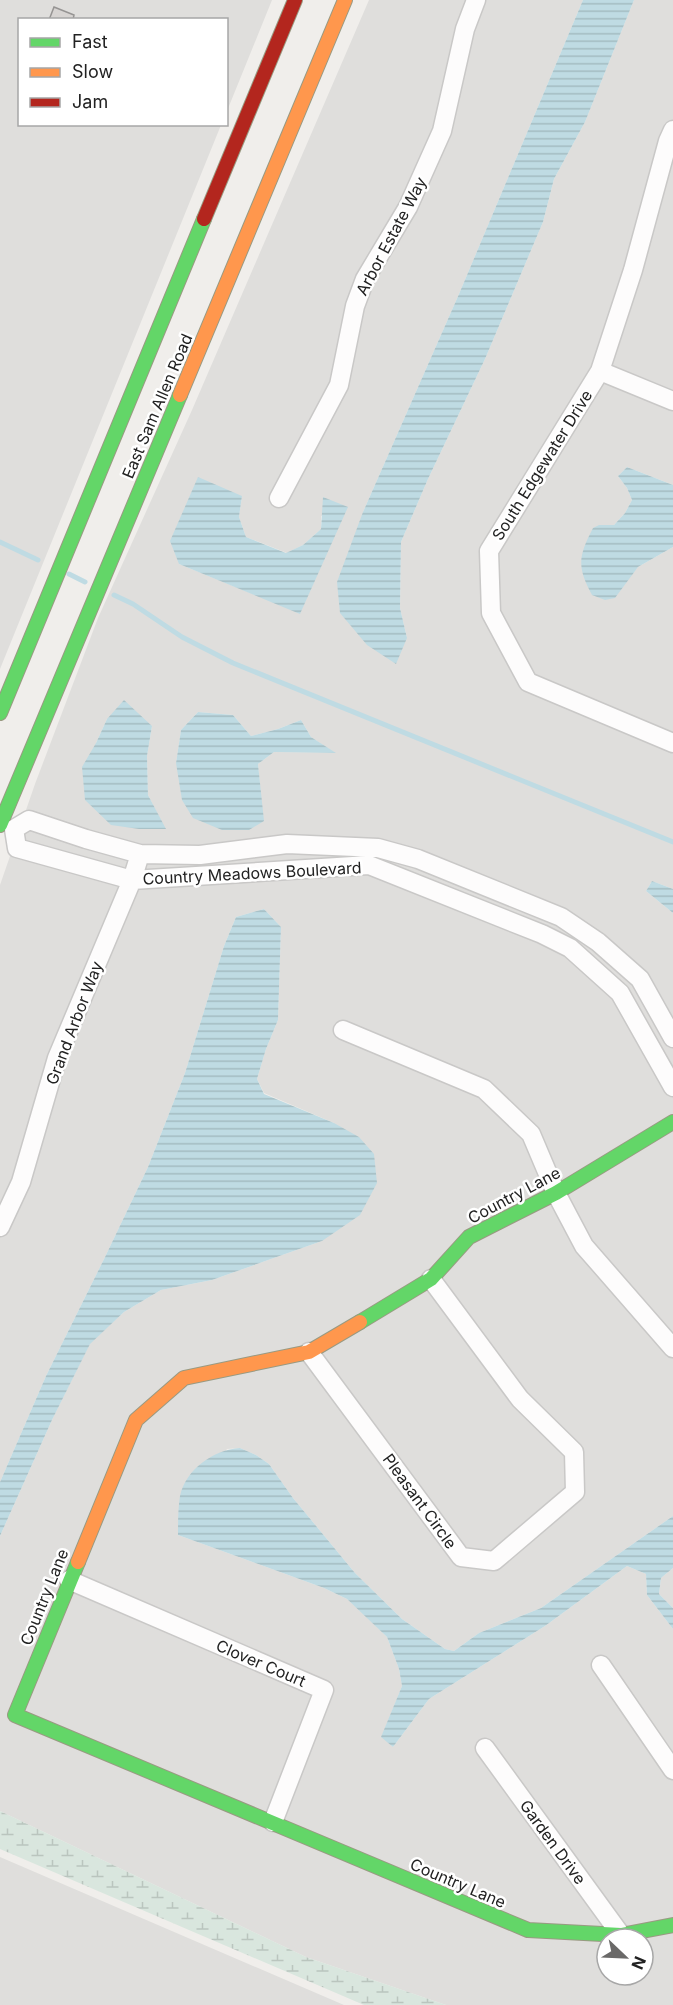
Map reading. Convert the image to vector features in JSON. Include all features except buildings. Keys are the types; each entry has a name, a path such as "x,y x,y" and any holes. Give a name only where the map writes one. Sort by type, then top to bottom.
{"main road":[{"path":"0,713 294,0"},
{"name":"East Sam Allen Road","path":"3,826 345,0"},
{"name":"Country Lane","path":"595,1934 528,1930 15,1715 136,1420 184,1378 309,1352 431,1279 469,1237 556,1193 673,1122"},
{"name":"Country Lane","path":"655,1928 673,1925"}],"street":[{"name":"Arbor Estate Way","path":"279,498 339,385 355,306 365,279 408,207 442,131 465,29 476,0"},
{"name":"South Edgewater Drive","path":"671,138 633,270 600,371 489,551 491,613 528,682 673,743"},
{"path":"600,371 673,401"},
{"name":"Country Meadows Boulevard","path":"673,1038 640,980 598,942 561,917 418,859 378,848 287,844 200,855 140,854 29,820 3,826 17,848 132,880 201,874 369,866 542,933 570,948 620,993 673,1087"},
{"path":"78,865 86,839"},
{"path":"237,850 240,872"},
{"name":"Grand Arbor Way","path":"0,1227 21,1182 57,1058 132,880 140,854"},
{"path":"200,855 201,874"},
{"path":"479,909 489,887"},
{"path":"343,1030 484,1089 531,1134 556,1193 584,1246 673,1348"},
{"name":"Pleasant Circle","path":"309,1352 461,1557 494,1561 575,1492 574,1452 520,1400 431,1279"},
{"name":"Clover Court","path":"69,1580 324,1690 273,1822"},
{"path":"601,1665 673,1770"},
{"name":"Garden Drive","path":"485,1749 615,1927"}],"shaded area":[{"path":"0,0 272,0 228,109 228,18 18,18 18,126 221,126 0,669"},
{"path":"369,0 583,0 459,294 363,512 407,638 400,608 401,542 485,359 543,222 554,179 585,122 634,0 673,0 673,485 627,467 618,476 632,500 625,513 614,525 599,525 627,580 638,567 673,547 673,889 652,881 646,891 673,913 673,1516 541,1608 479,1633 454,1651 445,1649 402,1619 355,1573 293,1498 269,1464 240,1448 227,1449 179,1512 178,1535 324,1588 347,1599 367,1617 387,1637 399,1669 402,1686 382,1736 393,1747 429,1699 545,1626 627,1566 646,1574 647,1595 673,1629 673,2005 446,2005 306,1957 0,1811 0,1536 52,1420 90,1343 124,1312 161,1290 212,1280 322,1241 334,1123 264,1093 257,1079 278,1020 281,927 264,909 236,917 224,946 185,1073 148,1167 46,1376 0,1482 0,885 35,784 98,618 192,410","holes":["242,496 239,517 246,537 287,553 303,545 321,529 321,516 347,507 300,613 179,564","198,712 233,715 251,736 301,720 311,737 335,753 274,752 258,764 263,821 176,763 181,730","107,719 152,726 147,756 148,795 165,829 96,743"]},
{"path":"673,1568 673,1608 659,1594 661,1578"},
{"path":"0,1857 344,2005 0,2005"}],"green space":[{"path":"0,1811 306,1957 446,2005 364,2005 0,1849"}],"water":[{"path":"583,0 634,0 585,122 554,179 543,222 485,359 401,542 400,608 407,638 396,664 367,645 340,613 337,582 363,512 459,294"},
{"path":"627,467 673,485 673,547 638,567 615,598 605,600 592,595 582,569 582,555 593,528 599,525 614,525 625,513 632,500 618,476"},
{"path":"198,477 242,496 239,517 246,537 286,553 303,545 321,529 323,497 348,507 300,614 179,564 170,541"},
{"path":"124,700 152,726 147,756 148,795 166,829 139,829 111,825 85,800 82,767 107,719"},
{"path":"198,712 233,715 251,736 301,720 311,737 336,753 274,752 258,764 264,821 249,830 222,830 193,818 182,800 176,763 181,730"},
{"path":"652,881 673,889 673,913 646,891"},
{"path":"264,909 281,927 278,1020 257,1079 264,1094 334,1123 359,1137 374,1154 377,1183 360,1215 322,1241 212,1280 161,1290 124,1312 90,1344 52,1420 0,1536 0,1482 46,1376 148,1167 185,1073 224,946 236,917"},
{"path":"240,1448 269,1464 293,1498 355,1573 402,1619 445,1649 454,1651 479,1633 541,1608 673,1516 673,1568 661,1578 659,1594 673,1608 673,1629 647,1595 646,1574 627,1566 545,1626 429,1699 393,1747 381,1737 402,1686 399,1669 387,1637 347,1599 324,1588 178,1535 180,1496 188,1477 211,1457"}],"waterway":[{"path":"0,542 38,560"},
{"path":"69,574 85,582"},
{"path":"114,595 133,604 182,637 233,663 673,842"}],"traffic: fast":[{"path":"0,713 204,219"},
{"path":"0,825 180,395"},
{"path":"360,1322 431,1279 469,1237 556,1193 673,1122"},
{"path":"78,1562 15,1715 528,1930 621,1935 673,1925"}],"traffic: slow":[{"path":"180,395 345,0"},
{"path":"78,1562 136,1420 184,1378 309,1352 360,1322"}],"traffic: jam":[{"path":"204,219 295,0"}]}
